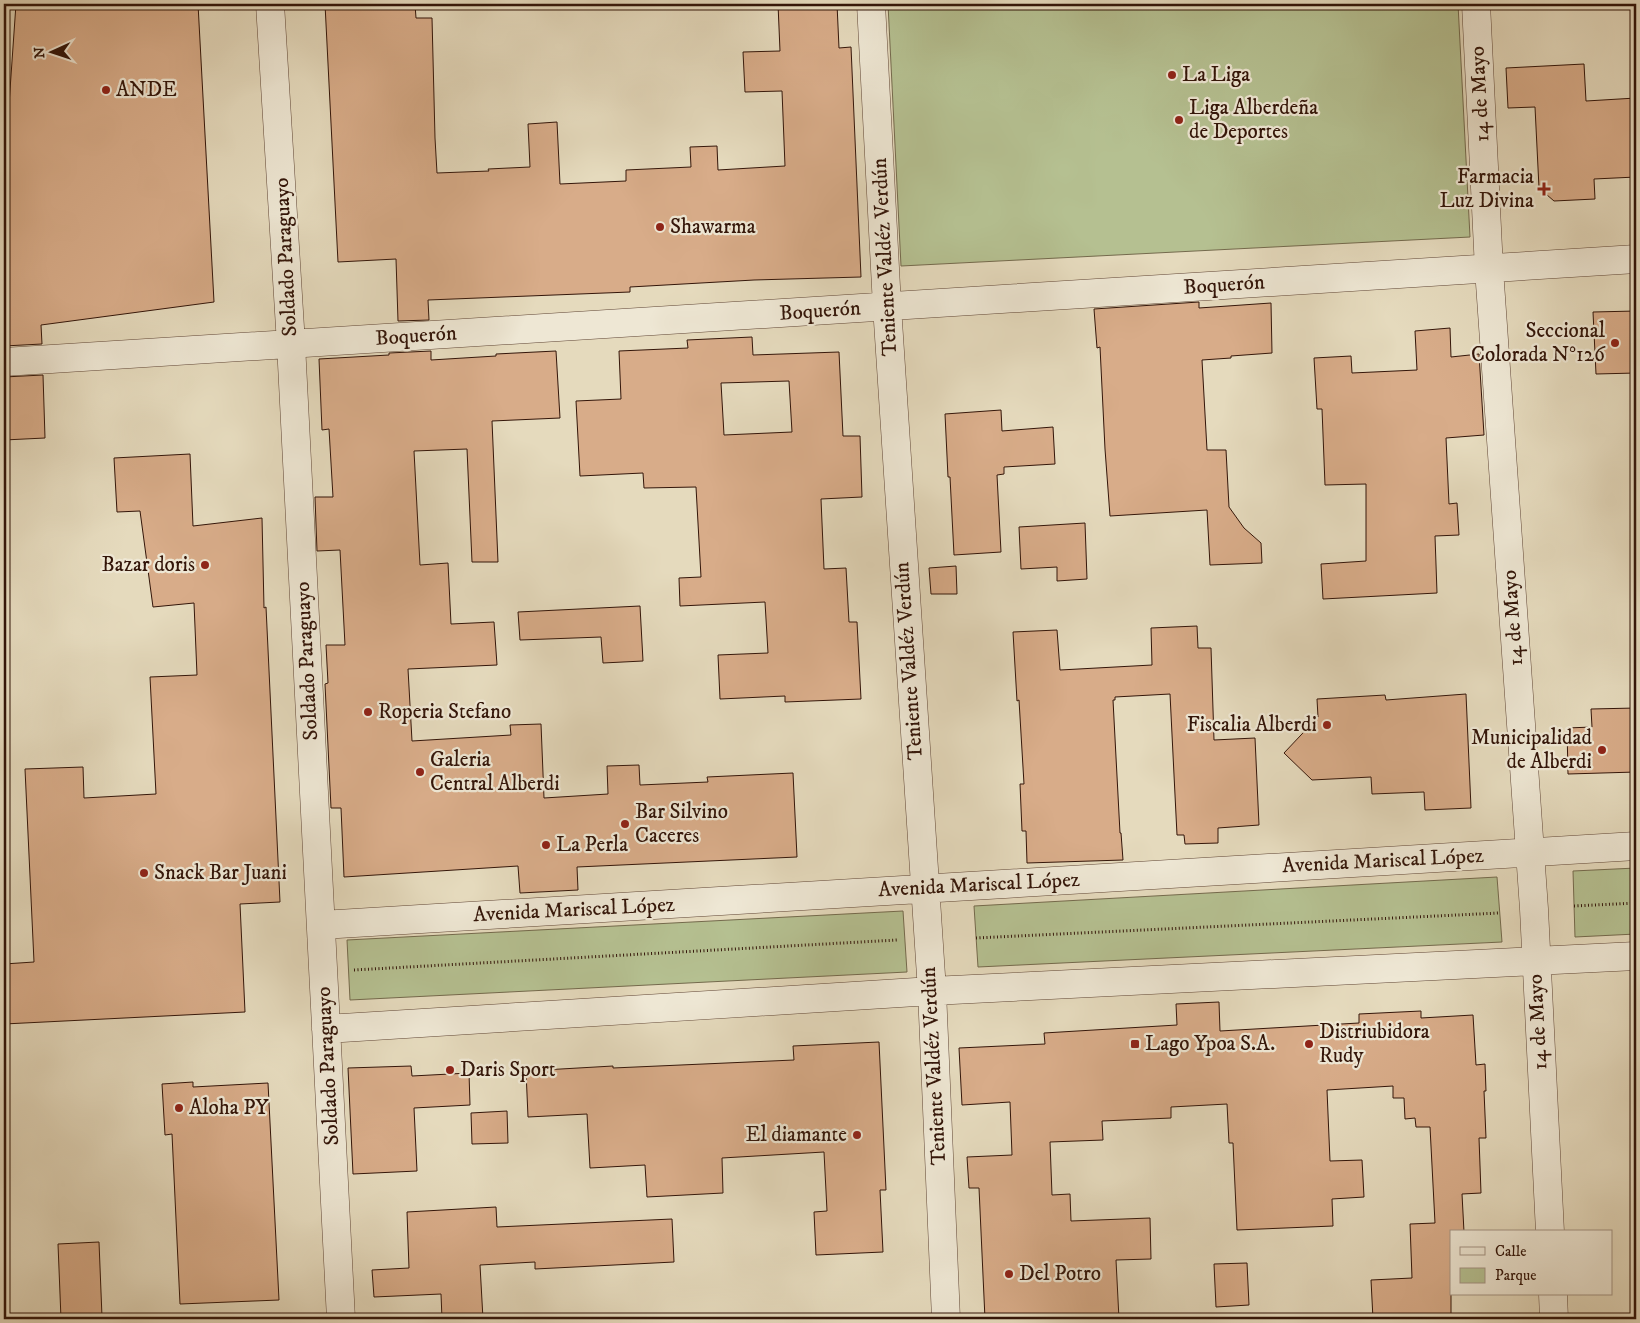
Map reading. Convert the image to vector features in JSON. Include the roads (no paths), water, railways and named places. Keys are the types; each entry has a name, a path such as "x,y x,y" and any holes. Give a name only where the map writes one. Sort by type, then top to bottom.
{"street":[{"name":"Soldado Paraguayo","path":"270,4 291,344 341,1319"},
{"name":"Teniente Valdéz Verdún","path":"871,4 887,306 932,991 946,1319"},
{"name":"14 de Mayo","path":"1476,4 1489,269 1529,852 1550,1230"},
{"name":"Boquerón","path":"4,362 1636,259"},
{"name":"Avenida Mariscal López","path":"321,925 1636,846"},
{"path":"326,1029 932,991 1636,956"},
{"path":"1553,1296 1554,1319"}],"place":[{"name":"La Liga","path":"1172,75"},
{"name":"ANDE","path":"106,90"},
{"name":"Liga Alberdeña de Deportes","path":"1179,120"},
{"name":"Farmacia Luz Divina","path":"1544,189"},
{"name":"Shawarma","path":"660,227"},
{"name":"Seccional Colorada N°126","path":"1615,343"},
{"name":"Bazar doris","path":"205,565"},
{"name":"Roperia Stefano","path":"368,712"},
{"name":"Fiscalia Alberdi","path":"1327,725"},
{"name":"Municipalidad de Alberdi","path":"1602,750"},
{"name":"Galeria Central Alberdi","path":"420,772"},
{"name":"Bar Silvino Caceres","path":"625,824"},
{"name":"La Perla","path":"546,845"},
{"name":"Snack Bar Juani","path":"144,873"},
{"name":"Lago Ypoa S.A.","path":"1135,1044"},
{"name":"Distriubidora Rudy","path":"1309,1044"},
{"name":"Daris Sport","path":"450,1070"},
{"name":"Aloha PY","path":"179,1108"},
{"name":"El diamante","path":"857,1135"},
{"name":"Del Potro","path":"1009,1274"}]}
